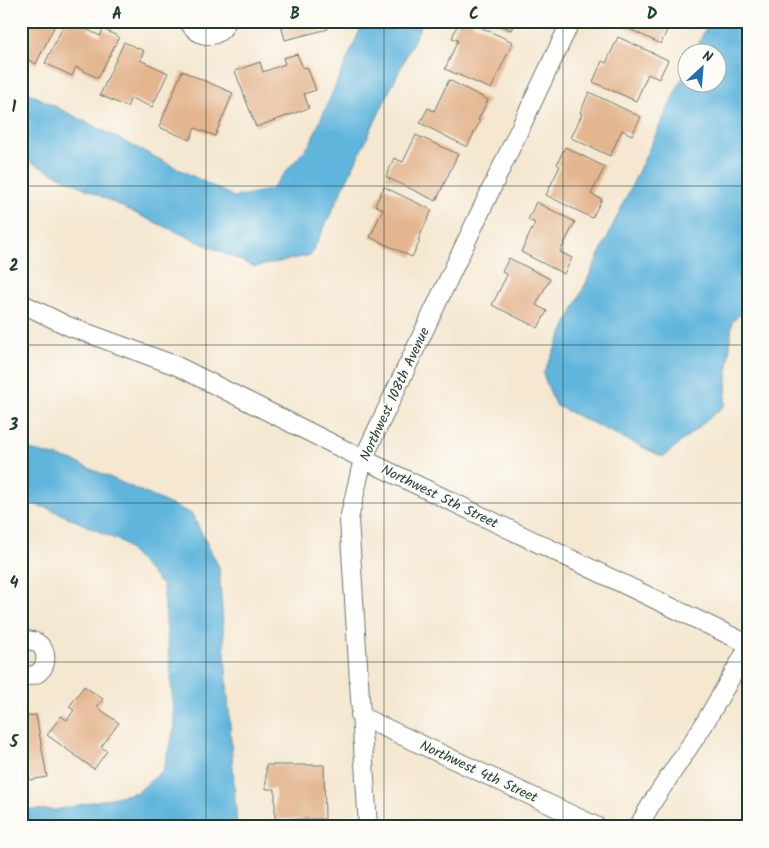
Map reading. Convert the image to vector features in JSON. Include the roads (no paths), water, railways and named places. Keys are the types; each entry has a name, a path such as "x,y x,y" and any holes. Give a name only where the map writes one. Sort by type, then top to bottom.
{"street":[{"path":"187,21 197,32 210,36 222,30 227,21"},
{"name":"Northwest 108th Avenue","path":"368,827 349,519 362,459 571,21"},
{"name":"Northwest 5th Street","path":"21,303 68,326 176,366 362,459 748,646"},
{"path":"21,641 32,640 38,643 43,648 46,660 41,671 36,674 29,676 21,675"},
{"path":"638,827 703,726 748,646"},
{"name":"Northwest 4th Street","path":"360,716 598,827"}],"water":[{"path":"364,21 423,21 311,255 255,267 143,217 21,157 21,89 234,197 270,190 310,144"},
{"path":"709,21 748,21 748,307 732,322 725,405 663,457 555,405 543,374 676,91 726,92 726,42 700,42"},
{"path":"21,448 71,460 192,514 219,567 237,827 21,827 21,809 56,810 138,792 163,770 175,726 163,586 122,542 50,509 21,501"}]}
